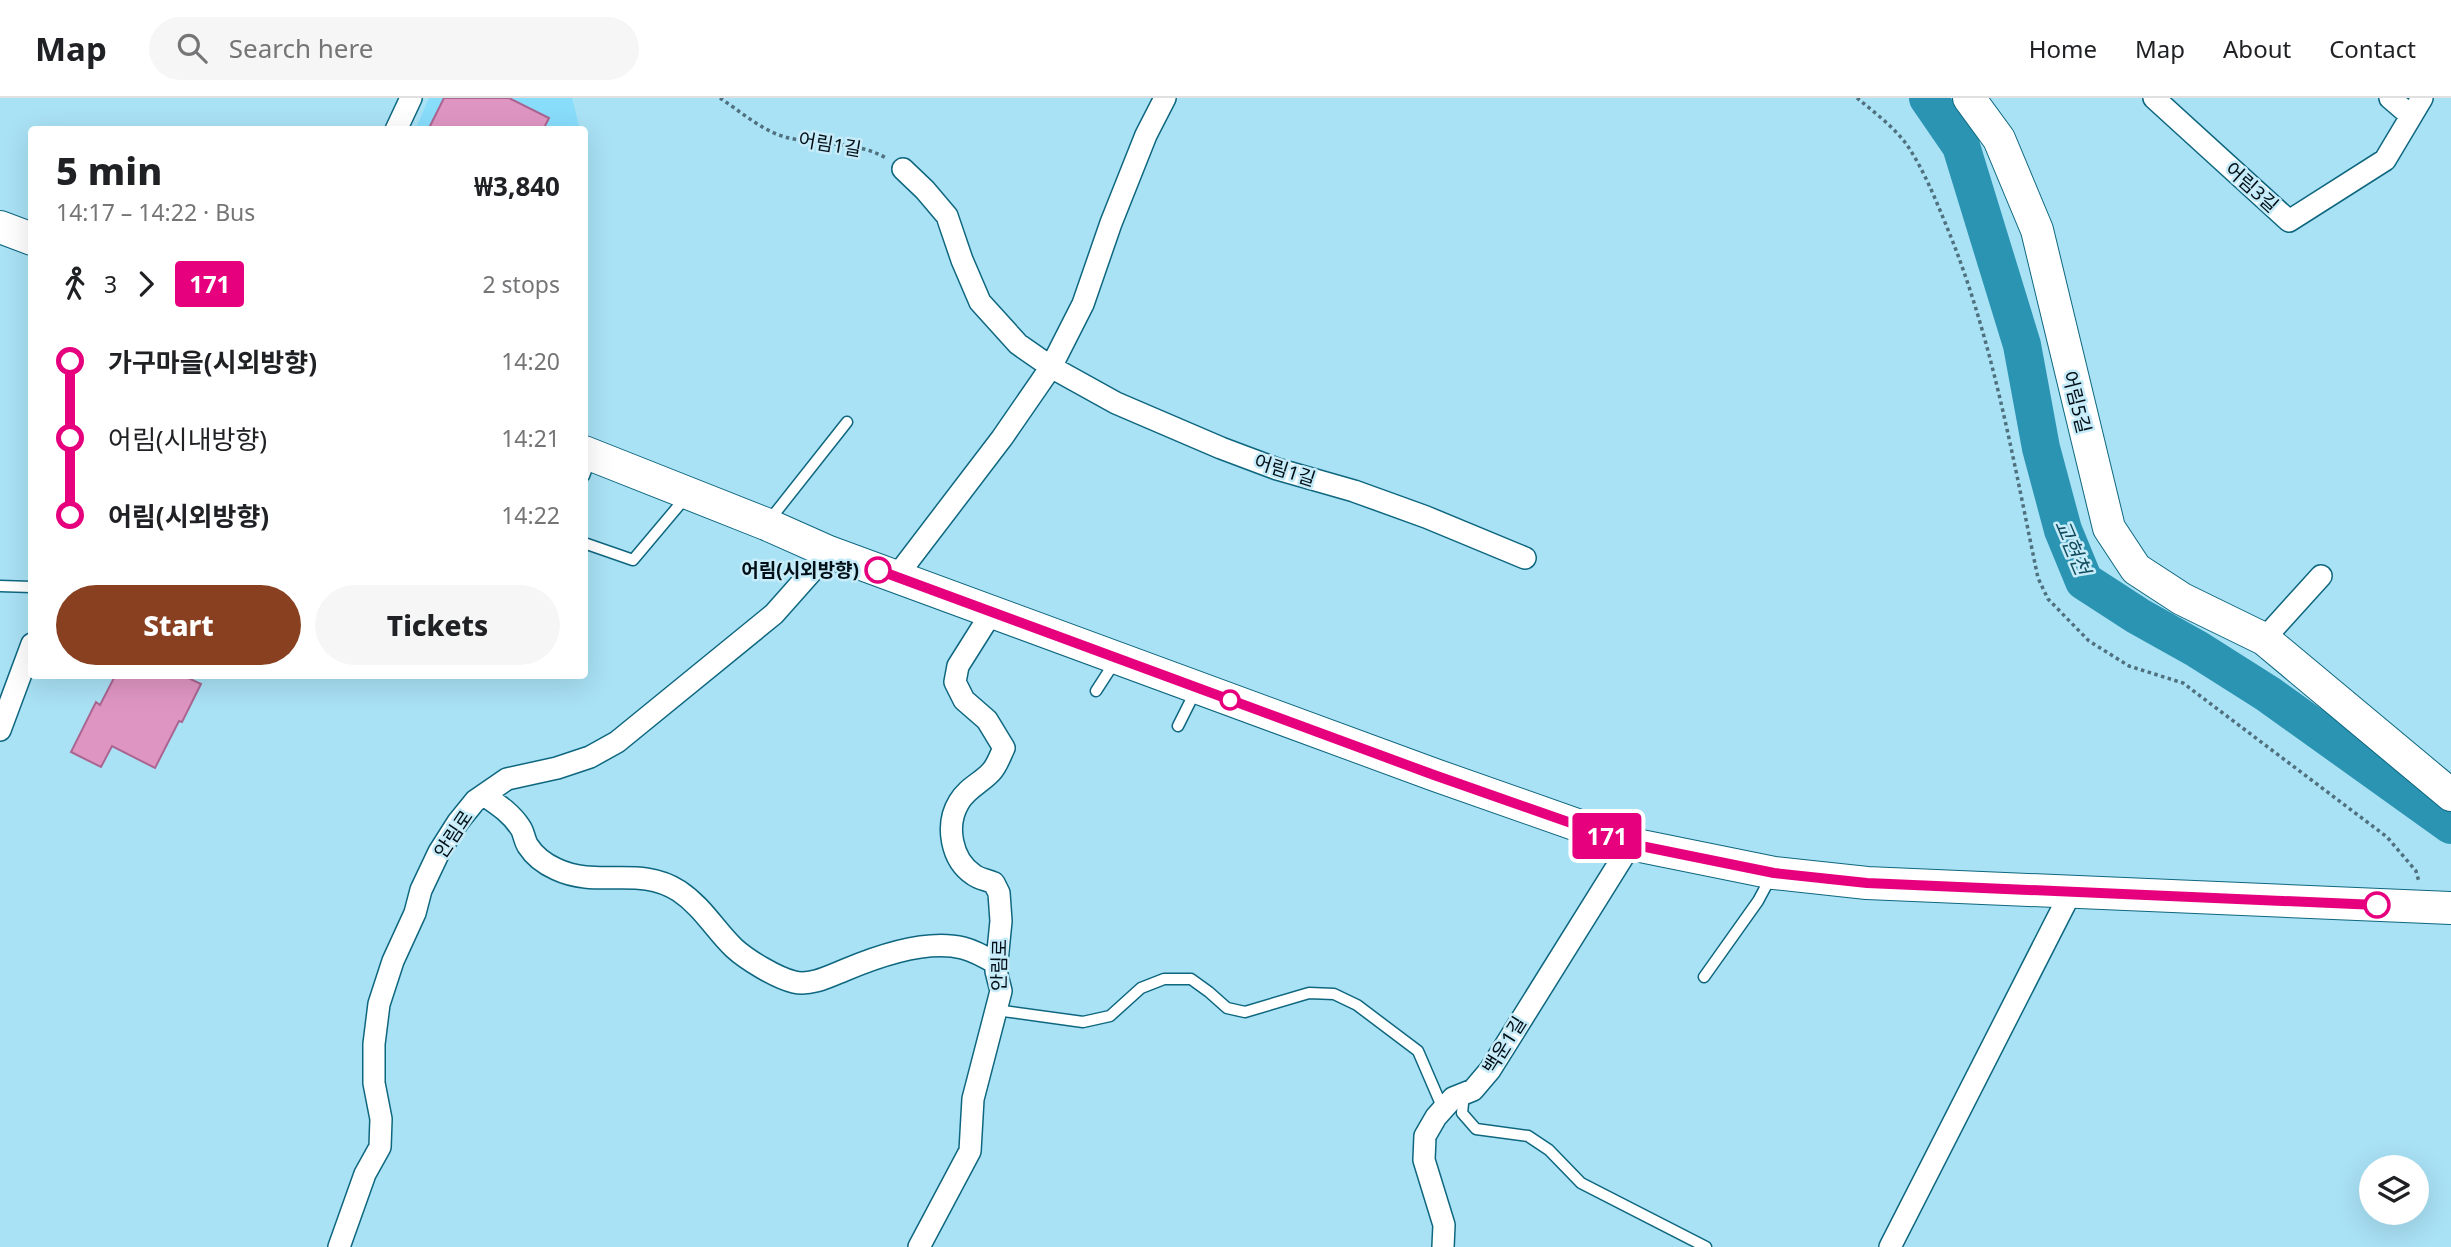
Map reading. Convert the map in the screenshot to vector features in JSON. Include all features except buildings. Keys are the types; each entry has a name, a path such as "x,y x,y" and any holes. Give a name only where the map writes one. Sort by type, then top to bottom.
{"street":[{"path":"398,126 411,98"},
{"path":"896,577 1002,438 1051,367 1083,304 1111,223 1141,148 1165,98"},
{"name":"어림5길","path":"1969,98 1999,139 2037,230 2109,528 2136,569 2182,600 2263,639 2451,795"},
{"name":"어림3길","path":"2154,98 2290,221 2385,160 2417,107 2390,98"},
{"name":"어림1길","path":"902,169 947,216 962,260 981,302 1018,344 1051,367 1116,403 1222,448 1278,469 1366,495 1525,558"},
{"path":"0,227 28,238"},
{"path":"0,251 28,261"},
{"path":"588,461 689,493 896,577 1434,775 1631,844 1774,873 1867,883 2451,908"},
{"name":"안림로","path":"338,1247 365,1174 380,1147 381,1119 374,1083 374,1044 379,1004 393,961 415,914 421,890 457,822 475,801 507,779 557,768 590,757 617,742 774,614 829,552"},
{"path":"2263,639 2321,576"},
{"name":"안림로","path":"919,1247 970,1150 973,1099 1001,991 996,971 1001,921 999,893 994,883 974,876 961,862 952,844 951,825 958,803 971,787 992,772 1004,748 987,720 964,700 955,682 958,666 992,612"},
{"path":"0,730 28,655"},
{"path":"485,794 521,827 527,845 540,861 581,878 638,876 658,879 680,891 697,905 734,948 776,975 796,983 817,981 888,953 912,949 962,948 997,964"},
{"name":"백운1길","path":"1443,1247 1444,1225 1424,1160 1425,1136 1443,1109 1454,1098 1473,1090 1490,1070 1631,844"},
{"path":"1890,1247 2072,890"}],"lane":[{"path":"766,524 847,422"},
{"path":"588,544 632,560 689,493"},
{"path":"0,586 28,587"},
{"path":"1096,691 1117,658"},
{"path":"1178,726 1197,688"},
{"path":"1704,977 1758,901 1774,873"},
{"path":"996,1010 1083,1022 1110,1016 1141,988 1164,979 1191,979 1227,1008 1245,1012 1308,993 1334,994 1357,1005 1418,1051 1443,1109"},
{"path":"1464,1094 1462,1113 1476,1129 1528,1136 1549,1150 1581,1183 1706,1247"}],"path":[{"name":"어림1길","path":"720,98 758,124 785,136 862,148 883,156 902,169"}],"shaded area":[{"path":"429,98 572,98 579,126 417,126"}],"waterway":[{"name":"교현천","path":"1928,98 1961,146 2022,345 2041,448 2063,530 2084,581 2268,694 2451,825"}],"bus line":[{"name":"171","path":"878,570 1434,775 1631,844 1774,873 1867,883 2377,905"}],"place":[{"name":"어림(시외방향)","path":"878,570"}]}
